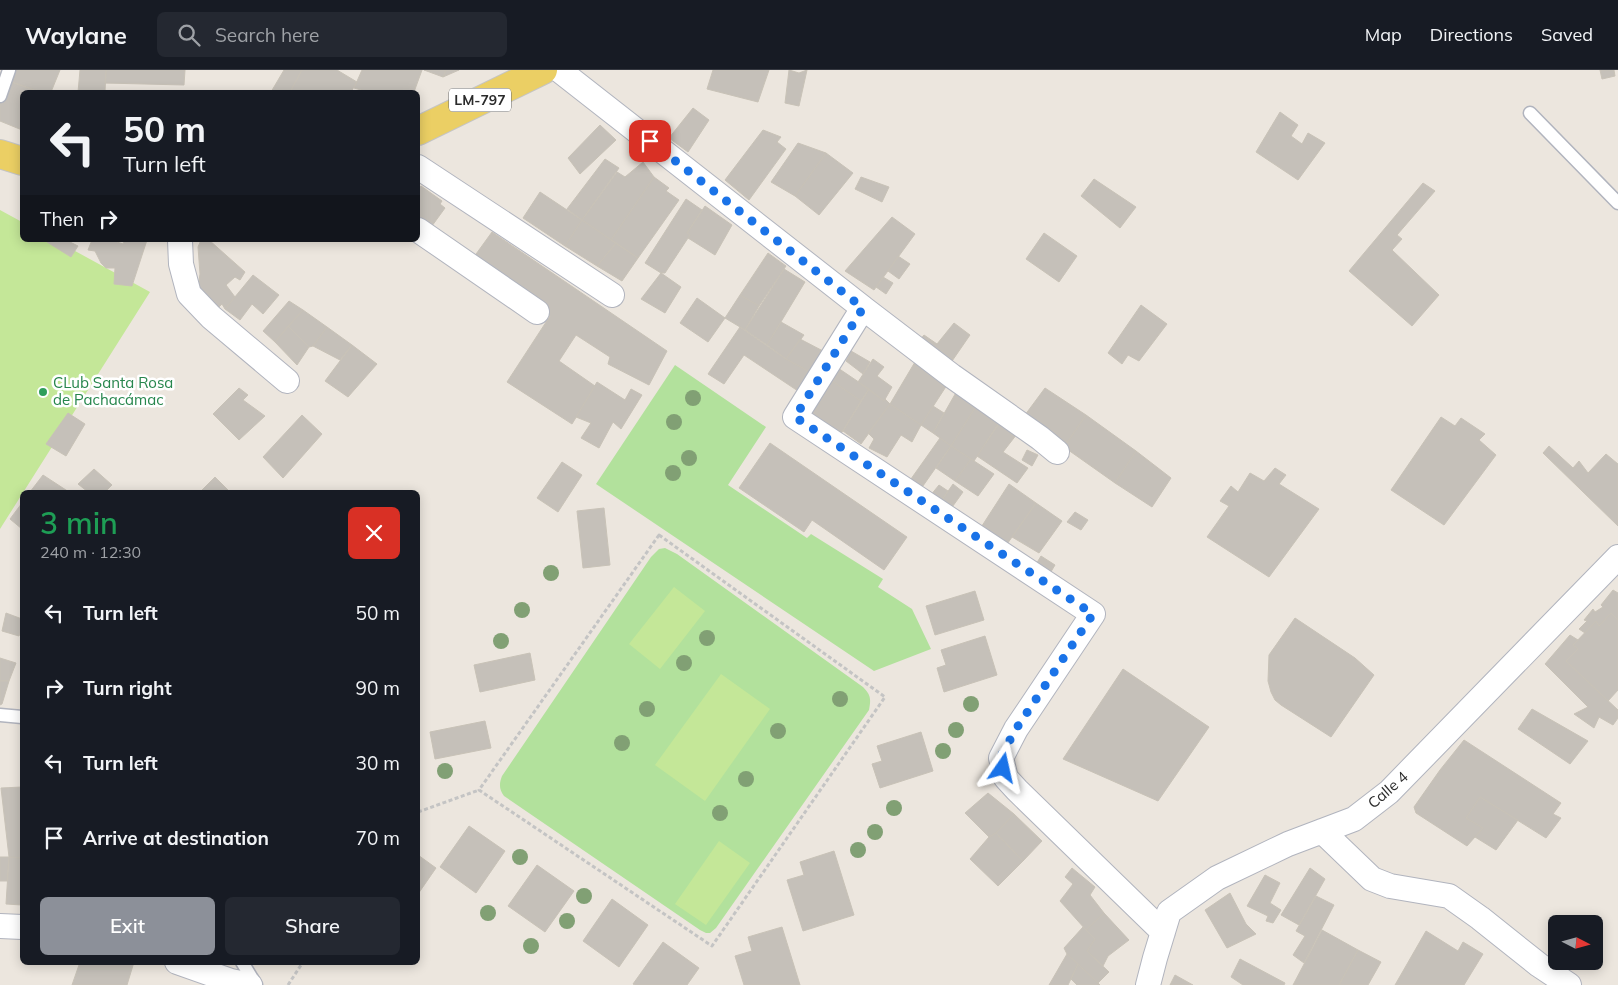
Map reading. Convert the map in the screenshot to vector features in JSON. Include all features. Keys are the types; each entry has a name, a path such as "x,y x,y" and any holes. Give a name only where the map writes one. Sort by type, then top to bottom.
{"main road":[{"name":"LM-797","path":"420,130 543,70"},
{"path":"0,154 20,161"}],"street":[{"path":"559,70 863,308 952,376 1057,452"},
{"path":"420,168 612,295"},
{"path":"420,231 537,312"},
{"path":"180,242 181,264 189,294 211,316 287,381"},
{"path":"863,308 795,417 1093,614 1016,729 1000,758 1006,778 1016,790 1163,932"},
{"name":"Calle 4","path":"1148,985 1169,912 1218,878 1288,844 1354,818 1389,792 1618,557"},
{"path":"1322,831 1372,879 1390,886 1448,896 1480,918 1539,965 1569,985"},
{"path":"0,926 20,927"},
{"path":"185,965 231,982 250,985"}],"lane":[{"path":"0,96 9,70"},
{"path":"1530,113 1618,202"},
{"path":"0,715 20,717"},
{"path":"244,965 256,985"}],"path":[{"path":"420,811 478,790 658,535 886,697 712,946 478,790"},
{"path":"288,985 301,965"}],"green space":[{"name":"CLub Santa Rosa de Pachacámac","path":"0,210 20,221 20,242 59,242 150,292 25,490 20,490 20,497 0,529"},
{"path":"675,365 766,427 728,485 807,538 811,534 883,579 878,587 912,609 931,649 874,671 596,484"},
{"path":"665,548 677,554 863,687 868,692 870,700 869,710 716,928 710,933 700,930 504,796 500,786 502,776 651,557 659,549"},
{"path":"674,587 705,611 660,669 629,644"},
{"path":"721,674 770,709 705,801 655,765"},
{"path":"719,841 750,863 706,925 675,904"}],"building":[{"path":"15,70 60,70 52,90 34,90 12,82"},
{"path":"80,70 106,70 105,90 78,90"},
{"path":"106,70 185,70 184,85 105,83"},
{"path":"284,70 302,70 291,90 272,90"},
{"path":"302,70 337,70 357,82 352,90 291,90"},
{"path":"362,70 422,70 415,90 361,90 354,88"},
{"path":"424,70 446,70 443,77"},
{"path":"446,70 459,70 443,77"},
{"path":"713,70 769,70 758,102 707,89"},
{"path":"789,70 799,73 807,70 799,106 785,103"},
{"path":"1600,70 1614,70 1615,76 1602,79"},
{"path":"8,81 34,90 20,90 20,129 0,121 0,103"},
{"path":"693,108 709,120 688,152 669,138"},
{"path":"1280,112 1298,125 1291,136 1302,144 1308,133 1325,143 1298,180 1256,152"},
{"path":"600,125 616,140 580,174 568,158"},
{"path":"763,130 781,137 777,142 786,149 749,200 725,180"},
{"path":"798,143 826,153 795,196 771,182"},
{"path":"826,153 853,173 819,215 795,196"},
{"path":"605,159 619,168 582,220 567,209"},
{"path":"643,162 654,177 611,240 582,220 617,172 625,177"},
{"path":"654,177 669,188 666,191 679,200 638,258 611,240"},
{"path":"861,177 889,187 882,202 855,189"},
{"path":"1094,179 1136,207 1120,228 1081,196"},
{"path":"1423,183 1435,191 1397,235 1402,239 1392,250 1439,295 1412,326 1349,271"},
{"path":"421,186 442,201 440,204 445,208 429,230 420,223"},
{"path":"540,192 582,220 565,246 523,218"},
{"path":"686,199 702,210 687,233 690,235 665,273 661,273 645,263"},
{"path":"705,206 732,225 715,255 688,238 690,235 687,233"},
{"path":"892,217 915,234 874,290 845,271"},
{"path":"582,220 616,243 597,266 565,246"},
{"path":"492,232 667,351 649,385 608,364 610,357 576,335 559,361 595,386 572,424 507,382 550,316 471,261"},
{"path":"1044,233 1077,256 1059,282 1026,259"},
{"path":"47,242 70,242 78,246 71,257"},
{"path":"91,242 117,242 123,244 124,242 146,242 132,286 114,284 115,268 106,268 95,251 88,250"},
{"path":"200,242 211,242 245,272 240,280 235,277 226,285 235,297 225,309 222,304 216,310 197,295 200,274 198,247"},
{"path":"616,243 638,258 622,281 597,266"},
{"path":"768,253 786,266 759,306 740,295"},
{"path":"898,256 910,264 899,279 888,271"},
{"path":"784,269 805,282 767,345 745,330"},
{"path":"661,273 681,287 665,313 641,299"},
{"path":"253,275 279,295 263,314 252,304 240,320 225,309"},
{"path":"883,277 893,283 886,294 876,287"},
{"path":"740,295 759,306 745,330 725,318"},
{"path":"697,298 725,318 708,342 680,323"},
{"path":"289,301 303,310 275,342 263,331"},
{"path":"1141,305 1167,324 1139,361 1128,355 1122,364 1108,353"},
{"path":"303,310 327,327 313,346 309,347 288,326"},
{"path":"781,322 804,335 786,359 767,345"},
{"path":"954,323 970,335 950,364 919,341 924,335 937,344"},
{"path":"288,326 309,347 297,365 275,342"},
{"path":"327,327 352,345 340,360 313,346"},
{"path":"740,327 786,359 810,372 801,393 744,355 724,384 708,374"},
{"path":"800,339 823,351 810,372 786,359"},
{"path":"352,345 377,364 348,397 325,381"},
{"path":"851,351 870,362 863,374 846,361"},
{"path":"873,359 884,367 877,376 892,387 884,401 858,382"},
{"path":"915,362 947,385 921,425 890,404"},
{"path":"835,366 869,389 861,401 828,378"},
{"path":"828,378 861,401 839,437 806,414"},
{"path":"597,382 625,400 631,389 642,395 621,429 613,422 599,448 581,438 591,423 576,417"},
{"path":"239,388 248,395 243,400 265,416 239,440 213,414"},
{"path":"1045,388 1086,415 1064,447 1025,415"},
{"path":"869,389 890,404 861,444 843,431"},
{"path":"958,389 978,403 951,446 933,433"},
{"path":"978,403 1002,418 974,461 951,446"},
{"path":"890,404 921,425 912,442 901,435 887,457 869,448 874,439 868,433"},
{"path":"933,406 944,413 933,433 921,425"},
{"path":"68,413 85,424 66,456 46,444"},
{"path":"302,415 322,434 283,478 263,457"},
{"path":"1086,415 1136,451 1115,483 1064,447"},
{"path":"1441,417 1455,426 1461,418 1485,434 1479,440 1496,455 1444,525 1391,490"},
{"path":"1000,422 1017,434 1003,452 1028,468 1017,483 977,456"},
{"path":"940,438 951,446 918,493 906,486"},
{"path":"770,443 907,537 884,570 812,520 804,532 739,488"},
{"path":"951,446 971,459 955,481 936,468"},
{"path":"1549,446 1573,468 1579,461 1588,473 1606,454 1618,464 1618,526 1543,453"},
{"path":"1027,450 1038,455 1032,466 1022,460"},
{"path":"1136,451 1171,478 1152,507 1115,483"},
{"path":"971,459 994,474 978,496 955,481"},
{"path":"562,462 582,475 558,512 537,498"},
{"path":"1275,468 1286,475 1279,484 1319,509 1269,577 1207,537 1229,506 1220,501 1231,486 1238,492 1250,473 1264,481"},
{"path":"94,469 112,485 107,490 86,490 78,484"},
{"path":"43,475 66,490 32,490"},
{"path":"215,477 228,490 202,490"},
{"path":"953,484 963,492 950,510 940,503"},
{"path":"1009,484 1036,503 1005,547 978,532"},
{"path":"939,485 948,491 940,503 930,496"},
{"path":"1036,503 1062,521 1039,553 1012,537"},
{"path":"20,506 20,527 10,519"},
{"path":"604,508 610,565 583,568 577,511"},
{"path":"1075,512 1088,520 1081,530 1067,522"},
{"path":"1041,556 1055,565 1049,575 1035,566"},
{"path":"1613,590 1618,593 1618,620 1611,613 1599,626 1596,621 1585,633 1579,629 1587,621 1584,620 1593,609 1595,612 1603,607 1601,605"},
{"path":"975,591 984,620 935,635 926,606"},
{"path":"6,613 20,618 19,636 2,631"},
{"path":"1611,613 1618,620 1618,690 1608,701 1566,661 1578,649 1573,645 1596,621 1599,626"},
{"path":"1295,618 1355,658 1374,675 1331,737 1281,705 1275,700 1271,692 1268,681 1269,655"},
{"path":"1570,635 1578,640 1573,645 1578,649 1566,661 1618,710 1618,718 1613,725 1599,717 1594,728 1574,714 1588,707 1545,664"},
{"path":"985,636 997,675 944,692 937,668 946,665 941,650"},
{"path":"530,653 535,680 480,692 474,665"},
{"path":"0,658 16,663 9,681 0,681"},
{"path":"1123,669 1209,727 1158,801 1063,759"},
{"path":"0,681 9,681 2,704 0,705"},
{"path":"1532,709 1588,741 1570,764 1518,729"},
{"path":"485,721 491,748 435,759 430,732"},
{"path":"921,732 933,771 880,788 872,764 882,761 877,746"},
{"path":"1464,740 1561,803 1553,814 1561,818 1546,838 1480,797 1466,818 1483,828 1467,846 1416,813 1414,807"},
{"path":"20,787 20,858 9,857 1,788"},
{"path":"988,793 1014,814 996,833 989,837 965,813"},
{"path":"1480,797 1518,820 1496,850 1475,837 1483,828 1466,818"},
{"path":"1014,814 1042,841 1023,861 996,833"},
{"path":"469,826 505,851 476,893 440,867"},
{"path":"996,833 1023,861 998,886 970,859 989,837"},
{"path":"834,851 854,915 803,931 787,880 804,875 800,862"},
{"path":"420,856 436,868 420,891"},
{"path":"0,857 9,857 7,881 0,881"},
{"path":"9,857 20,858 20,905 6,904"},
{"path":"537,865 574,891 545,932 508,906"},
{"path":"1072,868 1095,887 1090,895 1104,913 1086,930 1060,901 1073,884 1065,877"},
{"path":"1310,868 1325,879 1299,925 1281,915"},
{"path":"1265,875 1280,883 1270,903 1281,910 1273,923 1266,921 1268,916 1247,906"},
{"path":"1230,893 1246,924 1256,934 1227,948 1205,910"},
{"path":"1316,896 1334,905 1304,963 1293,955 1305,936 1296,931"},
{"path":"612,899 648,925 619,967 583,941"},
{"path":"1104,913 1129,940 1108,956 1103,966 1087,951 1095,939 1086,930"},
{"path":"782,927 800,985 744,985 735,956 752,951 748,937"},
{"path":"1083,927 1095,939 1087,951 1109,972 1098,983 1067,954 1064,948"},
{"path":"1322,930 1358,950 1339,985 1293,985"},
{"path":"1426,931 1458,951 1463,942 1483,954 1464,985 1395,985"},
{"path":"663,942 699,968 687,985 633,984"},
{"path":"1358,950 1381,962 1368,985 1339,985"},
{"path":"1067,954 1078,964 1068,985 1049,985"},
{"path":"1240,959 1285,983 1284,985 1243,985 1231,977"},
{"path":"1078,964 1100,985 1077,985 1071,979"},
{"path":"79,965 133,965 127,985 72,985"},
{"path":"1175,975 1193,985 1170,985"}],"place":[{"name":"CLub Santa Rosa de Pachacámac","path":"43,392"}],"route":[{"path":"650,141 863,308 795,417 1093,614 1016,729 1000,758 1003,768"}]}
